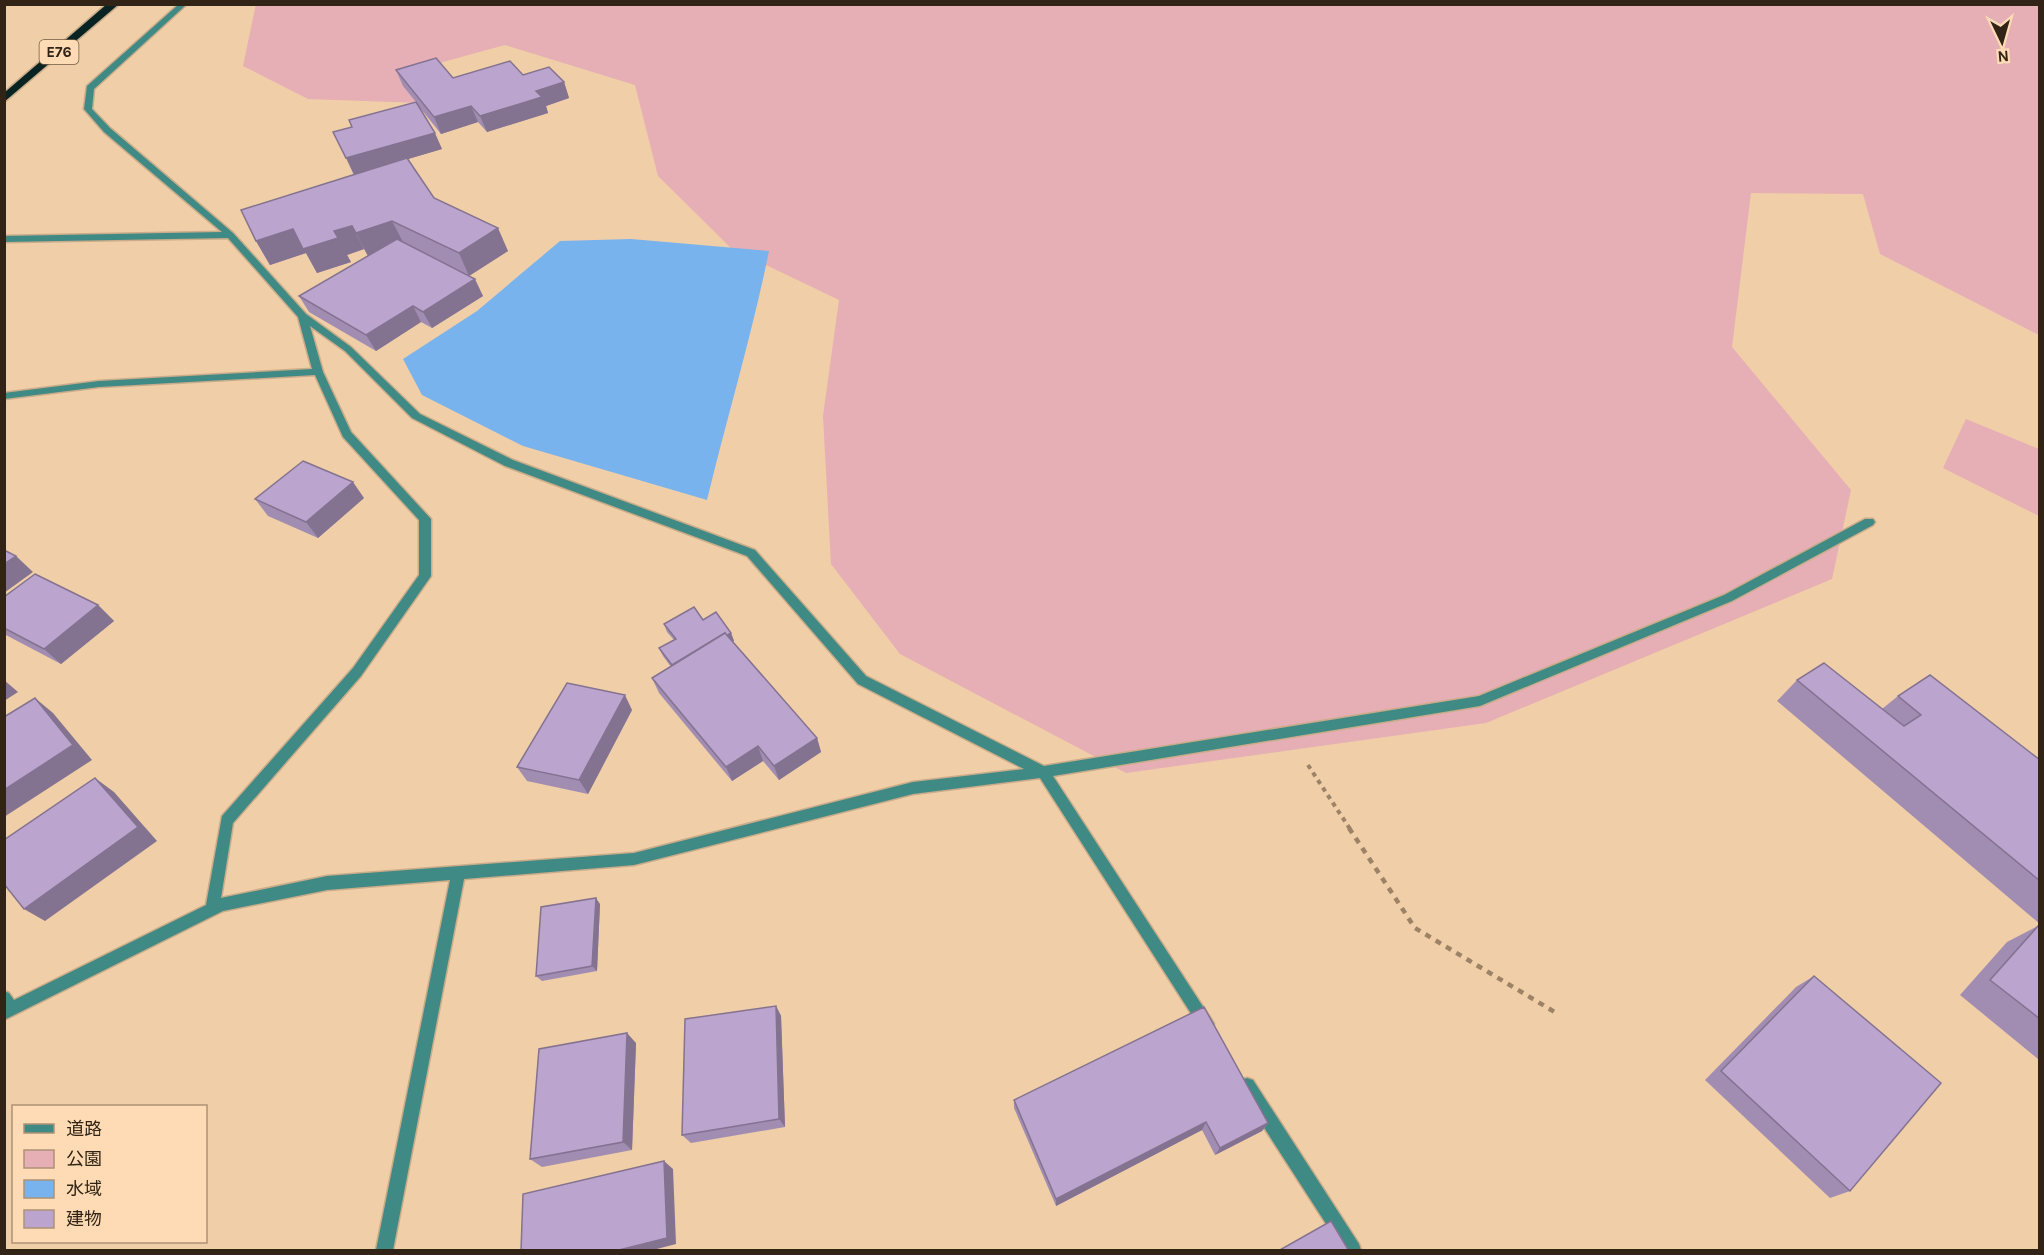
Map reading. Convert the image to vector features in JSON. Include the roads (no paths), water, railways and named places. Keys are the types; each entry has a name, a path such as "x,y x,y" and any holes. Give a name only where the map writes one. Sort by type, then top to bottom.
{"highway":[{"name":"E76","path":"4,99 114,4"}],"street":[{"path":"184,4 90,88 88,109 107,130 230,235 303,316 348,349 416,416 509,463 751,553 862,680 1043,772 1218,1041"},
{"path":"4,238 230,235"},
{"path":"212,910 227,820 357,672 425,576 426,519 347,434 318,372 303,316"},
{"path":"4,396 99,384 318,372"},
{"path":"7,1007 221,905 327,883 634,859 914,788 1043,772 1480,701 1728,598 1869,522"},
{"path":"384,1251 458,873"},
{"path":"1237,1071 1353,1251"}],"water":[{"path":"631,239 769,251 707,500 523,446 422,395 403,359 477,311 560,241"}]}
